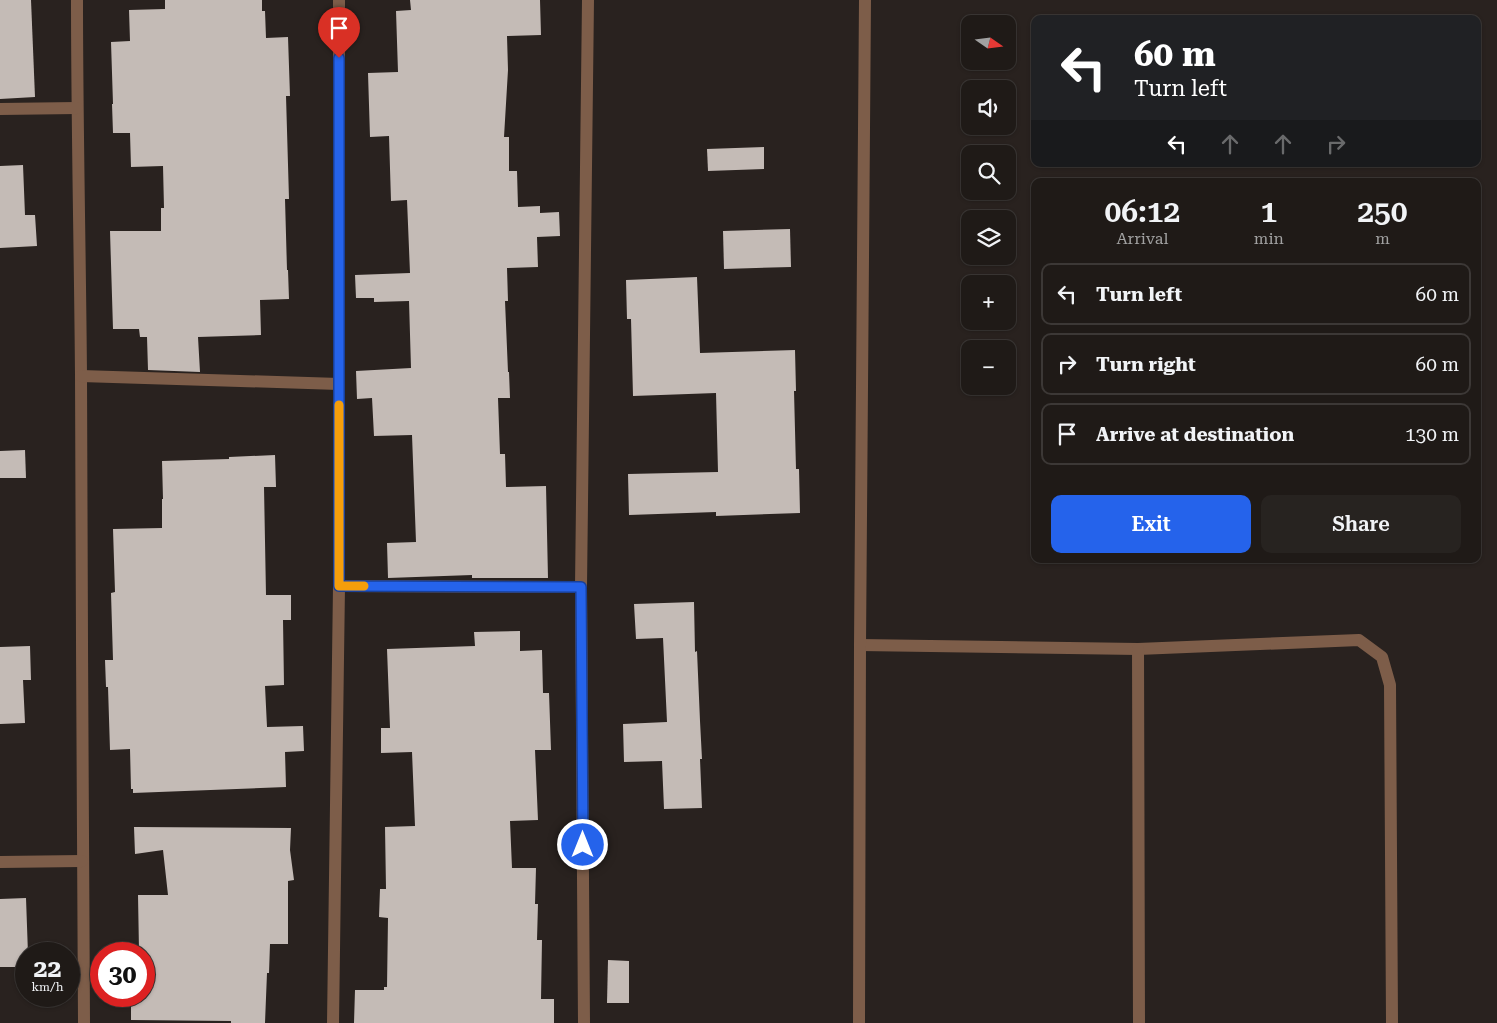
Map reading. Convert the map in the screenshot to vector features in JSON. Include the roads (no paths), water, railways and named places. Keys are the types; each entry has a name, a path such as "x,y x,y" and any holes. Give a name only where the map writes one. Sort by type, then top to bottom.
{"street":[{"path":"77,0 84,1023"},
{"path":"333,1023 339,586 339,0"},
{"path":"584,1023 581,587 588,0"},
{"path":"859,1023 865,0"},
{"path":"0,109 77,108"},
{"path":"81,376 339,384"},
{"path":"339,586 581,587"},
{"path":"860,645 1138,649 1359,640 1382,657 1390,685 1392,1023"},
{"path":"1138,649 1139,1023"},
{"path":"0,862 82,861"}]}
